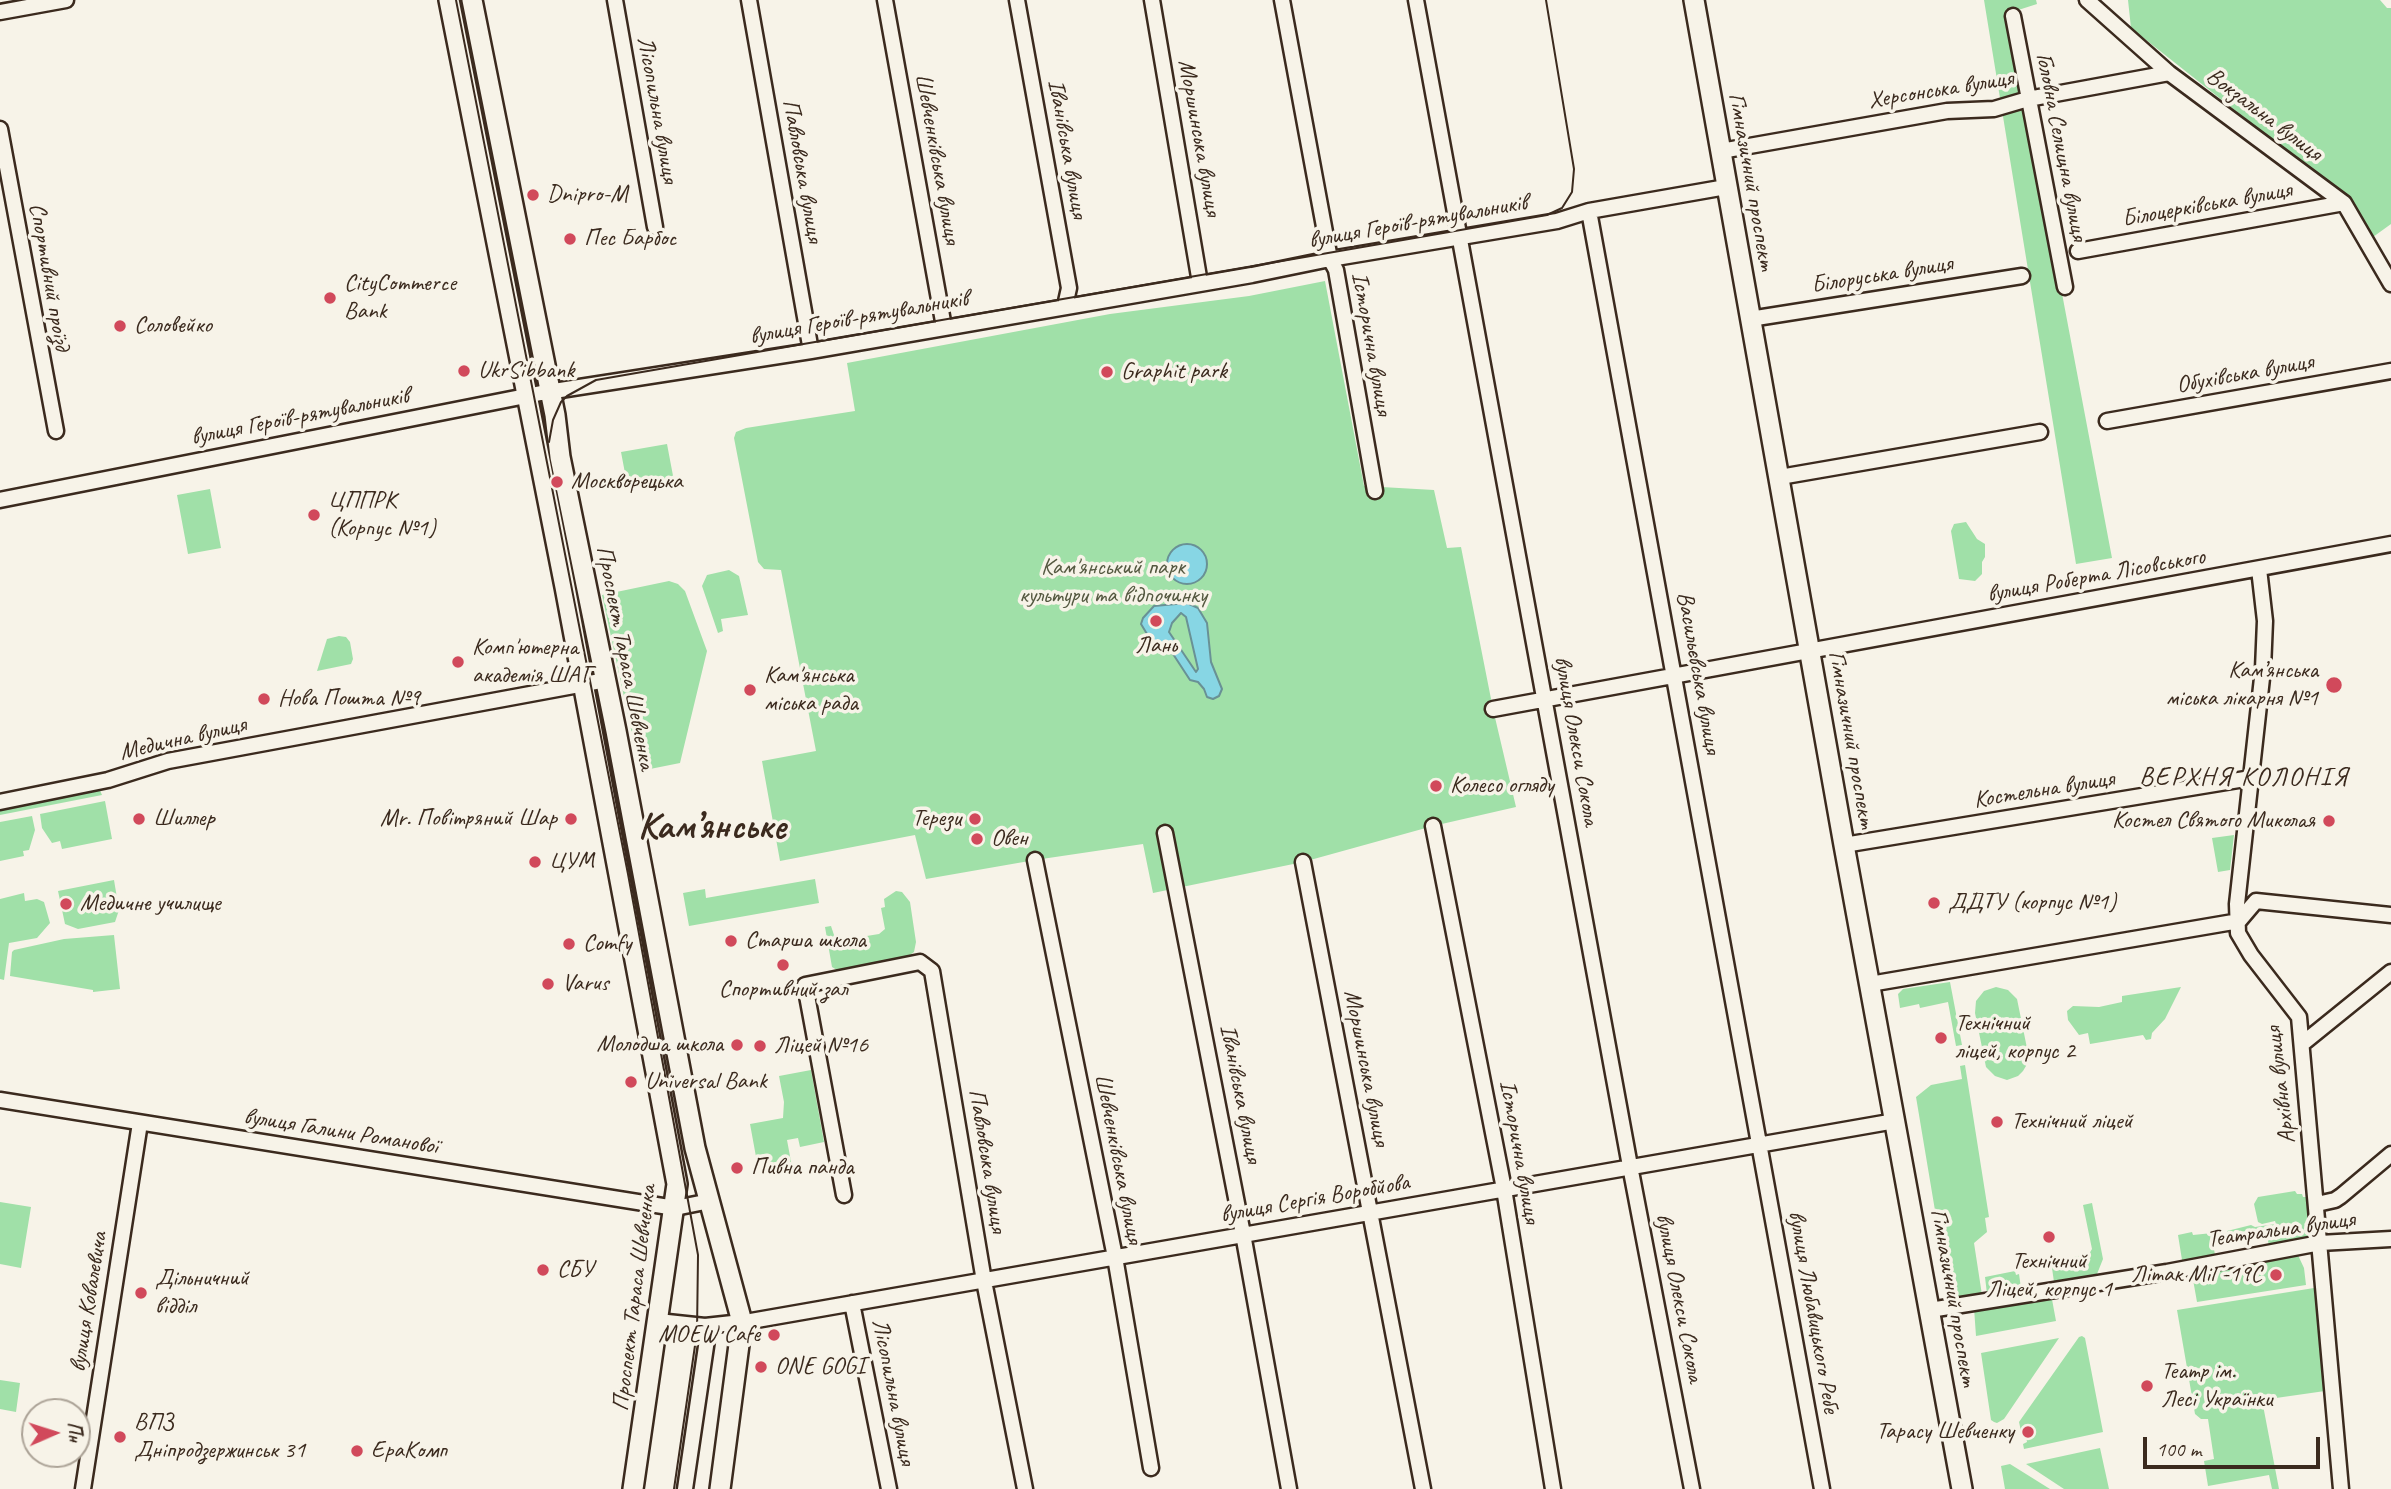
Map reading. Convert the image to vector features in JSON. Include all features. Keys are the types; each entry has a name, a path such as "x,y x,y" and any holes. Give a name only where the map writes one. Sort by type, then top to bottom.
{"main road":[{"name":"Проспект Тараса Шевченка","path":"449,0 677,1184 633,1489"},
{"name":"Проспект Тараса Шевченка","path":"472,0 695,1148 742,1322 720,1489"},
{"name":"Гімназичний проспект","path":"1694,0 1962,1489"}],"street":[{"path":"0,12 66,0"},
{"name":"Лісопильна вулиця","path":"615,0 655,228"},
{"name":"Павловська вулиця","path":"749,0 811,351"},
{"name":"Шевченківська вулиця","path":"885,0 944,327"},
{"name":"Іванівська вулиця","path":"1017,0 1069,288 1065,306"},
{"name":"Моршинська вулиця","path":"1152,0 1200,284"},
{"name":"Історична вулиця","path":"1282,0 1330,259 1336,270 1375,491"},
{"name":"вулиця Олекси Сокола","path":"1416,0 1692,1489"},
{"name":"Вокзальна вулиця","path":"2087,0 2169,74 2344,203 2391,285"},
{"name":"Головна Селищна вулиця","path":"2013,16 2065,286"},
{"name":"Херсонська вулиця","path":"1721,151 1947,111 1994,109 2028,99 2169,74"},
{"name":"Спортивний проїзд","path":"0,130 56,431"},
{"name":"вулиця Героїв-рятувальників","path":"0,500 526,396 811,351 1200,284 1557,221 1589,211 1726,187"},
{"name":"Білоцерківська вулиця","path":"2078,251 2344,203"},
{"name":"Васильєвська вулиця","path":"1589,211 1760,1143"},
{"name":"Білоруська вулиця","path":"1750,319 2022,276"},
{"name":"Обухівська вулиця","path":"2107,421 2391,371"},
{"path":"1780,477 2040,432"},
{"name":"вулиця Роберта Лісовського","path":"1493,709 2391,544"},
{"name":"Архівна вулиця","path":"2259,569 2265,621 2264,657 2237,904 2238,933 2299,1017 2341,1489"},
{"name":"Медична вулиця","path":"0,802 108,780 169,761 606,680"},
{"name":"Костельна вулиця","path":"1844,845 2054,813 2251,778"},
{"name":"Історична вулиця","path":"1433,825 1504,1189 1553,1489"},
{"name":"Іванівська вулиця","path":"1165,832 1289,1489"},
{"name":"Шевченківська вулиця","path":"1035,860 1115,1257 1151,1468"},
{"name":"Моршинська вулиця","path":"1303,862 1423,1489"},
{"path":"1870,984 2239,921 2256,901 2391,915"},
{"name":"Павловська вулиця","path":"844,1195 805,985 920,962 932,971 984,1281 1025,1489"},
{"path":"2302,1044 2391,972"},
{"name":"вулиця Галини Романової","path":"0,1100 675,1208"},
{"name":"вулиця Сергія Воробйова","path":"659,1321 709,1326 742,1322 1895,1121"},
{"name":"вулиця Ковалевича","path":"83,1489 140,1122"},
{"name":"вулиця Любавицького Ребе","path":"1760,1143 1822,1489"},
{"path":"2317,1204 2341,1196 2391,1154"},
{"path":"675,1208 710,1201"},
{"name":"Театральна вулиця","path":"1930,1310 2167,1272 2320,1243 2391,1239"},
{"name":"Лісопильна вулиця","path":"852,1303 889,1489"},
{"path":"685,1489 709,1326"}],"green space":[{"path":"1984,0 2036,0 2037,4 2009,13 2112,558 2076,564"},
{"path":"2128,0 2380,0 2387,8 2391,8 2391,224 2373,237 2342,195 2131,28"},
{"name":"Кам'янський парк культури та відпочинку","path":"1325,281 1364,486 1434,490 1447,548 1461,547 1493,709 1516,807 1433,826 1303,862 1153,893 1143,844 926,879 915,835 780,861 762,761 816,751 781,570 764,569 758,562 734,438 736,432 746,428 855,411 847,363 1110,314 1249,296"},
{"path":"667,444 674,481 628,489 621,452"},
{"path":"210,489 221,548 188,554 177,495"},
{"path":"1966,522 1977,539 1985,544 1982,574 1975,581 1959,579 1951,531 1954,524"},
{"path":"729,570 739,576 748,615 721,619 723,631 718,633 702,586 707,575"},
{"path":"669,581 678,584 685,591 707,651 680,763 640,771 602,595"},
{"path":"346,637 350,642 353,659 351,664 317,671 327,639"},
{"path":"99,788 102,795 0,815 0,806"},
{"path":"105,801 112,839 62,849 60,841 52,843 42,828 40,814"},
{"path":"32,816 35,830 29,850 23,851 24,856 0,861 0,822"},
{"path":"2234,835 2230,870 2218,872 2212,838"},
{"path":"815,879 819,903 689,926 683,893 705,889 706,898"},
{"path":"114,880 119,910 115,922 78,929 65,924 58,891"},
{"path":"896,891 902,892 910,902 916,942 914,952 907,957 837,970 832,967 825,927 831,926 834,935 842,940 879,934 885,929 881,908 885,907 884,899"},
{"path":"24,893 25,901 37,899 44,902 50,923 37,938 9,943 4,980 0,979 0,899"},
{"path":"114,935 120,989 93,992 10,976 14,950 64,939"},
{"path":"1950,982 1962,1045 1956,1046 1948,1002 1920,1008 1919,1004 1900,1008 1898,994 1903,989"},
{"path":"1996,987 2008,990 2017,999 2028,1053 2023,1071 2007,1080 1995,1076 1986,1067 1975,1013 1976,1001 1984,991"},
{"path":"2181,987 2165,1019 2152,1033 2151,1039 2146,1040 2143,1035 2090,1044 2088,1033 2079,1035 2068,1020 2067,1011 2073,1006 2099,1007 2122,1002 2122,996"},
{"path":"1965,1065 1989,1217 1985,1218 1987,1232 1974,1243 1982,1295 1958,1299 1949,1294 1916,1097 1931,1085 1962,1079 1960,1066"},
{"path":"811,1070 824,1142 800,1147 798,1138 787,1140 792,1167 759,1173 750,1124 783,1118 784,1102 779,1076"},
{"path":"2295,1191 2308,1197 2312,1237 2269,1245 2266,1233 2228,1240 2227,1231 2251,1225 2255,1227 2276,1224 2275,1221 2262,1224 2258,1222 2254,1204 2258,1197"},
{"path":"0,1202 31,1207 21,1268 0,1264"},
{"path":"2092,1203 2103,1259 2097,1274 2054,1282 2051,1261 2089,1254 2092,1249 2083,1205"},
{"path":"2192,1232 2193,1235 2222,1232 2223,1241 2213,1243 2215,1255 2182,1260 2178,1235"},
{"path":"2297,1253 2304,1268 2306,1285 2197,1302 2192,1274"},
{"path":"2015,1271 2016,1275 2019,1274 2021,1288 1987,1294 1985,1277"},
{"path":"2314,1288 2325,1391 2262,1400 2279,1489 2272,1489 2269,1475 2208,1486 2204,1461 2214,1459 2208,1419 2201,1419 2195,1414 2177,1310"},
{"path":"2051,1294 2056,1321 1976,1336 1974,1308"},
{"path":"2082,1336 2085,1338 2103,1432 2024,1449 2026,1436 2022,1436 2019,1422"},
{"path":"2059,1338 2004,1419 1997,1423 1991,1420 1981,1353"},
{"path":"0,1380 20,1383 16,1412 0,1409"},
{"path":"2100,1448 2109,1489 2064,1489 2026,1464"},
{"path":"2010,1464 2050,1489 2005,1489 2001,1466"}],"water":[{"path":"1187,544 1201,550 1207,564 1201,578 1187,584 1173,578 1167,564 1173,550"},
{"path":"1187,603 1198,608 1207,623 1211,662 1222,689 1219,696 1213,699 1207,697 1198,682 1190,680 1173,654 1153,644 1141,624 1154,606","holes":["1181,613 1186,617 1198,669 1196,672 1169,632 1172,623"]}],"tram line":[{"path":"456,0 628,874 698,1255 697,1332 674,1489"},
{"path":"549,442 553,420 561,402 596,380 1547,215 1562,208 1572,192 1574,169 1546,0"}],"place":[{"name":"Dnipro-M","path":"533,195"},
{"name":"Пес Барбос","path":"570,239"},
{"name":"CityCommerce Bank","path":"330,298"},
{"name":"Соловейко","path":"120,326"},
{"name":"UkrSibbank","path":"464,371"},
{"name":"Graphit park","path":"1107,372"},
{"name":"Москворецька","path":"557,482"},
{"name":"ЦППРК (Корпус №1)","path":"314,515"},
{"name":"Лань","path":"1156,621"},
{"name":"Комп'ютерна академія ШАГ","path":"458,662"},
{"name":"Кам’янська міська лікарня №1","path":"2334,685"},
{"name":"Кам'янська міська рада","path":"750,690"},
{"name":"Нова Пошта №9","path":"264,699"},
{"name":"Колесо огляду","path":"1436,786"},
{"name":"Шиллер","path":"139,819"},
{"name":"Mr. Повітряний Шар","path":"571,819"},
{"name":"Терези","path":"975,819"},
{"name":"Костел Святого Миколая","path":"2329,821"},
{"name":"Овен","path":"977,839"},
{"name":"ЦУМ","path":"535,862"},
{"name":"ДДТУ (корпус №1)","path":"1934,903"},
{"name":"Медичне училище","path":"66,904"},
{"name":"Старша школа","path":"731,941"},
{"name":"Comfy","path":"569,944"},
{"name":"Спортивний зал","path":"783,965"},
{"name":"Varus","path":"548,984"},
{"name":"Технічний ліцей, корпус 2","path":"1941,1038"},
{"name":"Молодша школа","path":"737,1045"},
{"name":"Ліцей №16","path":"760,1046"},
{"name":"Universal Bank","path":"631,1082"},
{"name":"Технічний ліцей","path":"1997,1122"},
{"name":"Пивна панда","path":"737,1168"},
{"name":"Технічний Ліцей, корпус 1","path":"2049,1237"},
{"name":"СБУ","path":"543,1270"},
{"name":"Літак МіГ-19С","path":"2276,1275"},
{"name":"Дільничний відділ","path":"141,1293"},
{"name":"MOEW Cafe","path":"774,1335"},
{"name":"ONE GOGI","path":"761,1367"},
{"name":"Театр ім. Лесі Українки","path":"2147,1386"},
{"name":"Тарасу Шевченку","path":"2028,1432"},
{"name":"ВПЗ Дніпродзержинськ 31","path":"120,1437"},
{"name":"ЕраКомп","path":"357,1451"}],"district":[{"name":"ВЕРХНЯ КОЛОНІЯ","path":"2244,778"},
{"name":"Кам’янське","path":"712,828"}]}
